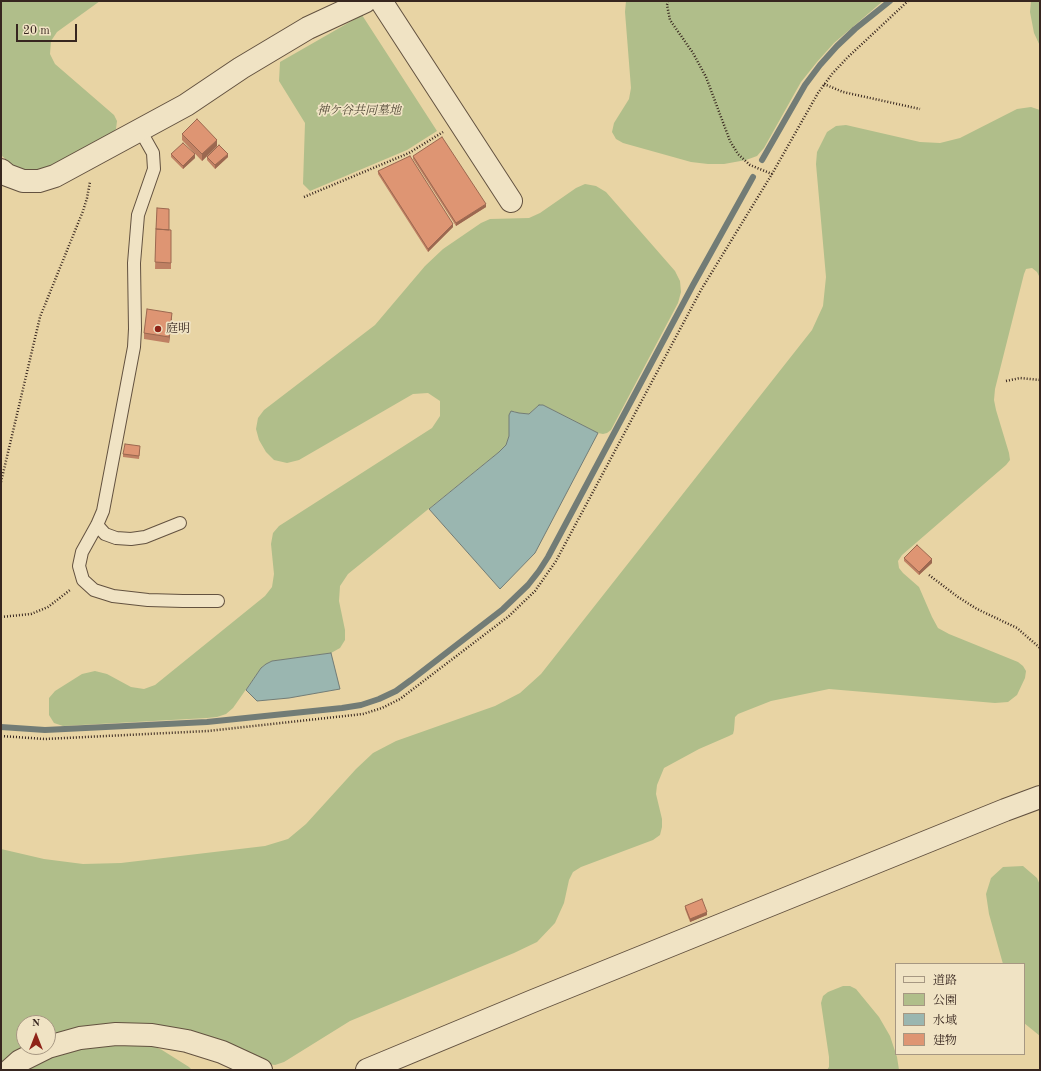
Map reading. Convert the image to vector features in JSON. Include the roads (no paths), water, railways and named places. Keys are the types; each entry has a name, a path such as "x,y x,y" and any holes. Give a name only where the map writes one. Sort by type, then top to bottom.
{"street":[{"path":"1,170 7,175 22,181 39,181 55,176 91,158 186,105 241,68 308,28 366,1"},
{"path":"381,1 511,201"},
{"path":"367,1070 570,986 1040,797"},
{"path":"56,1045 80,1038 109,1035 152,1035 187,1041 222,1052 261,1070"},
{"path":"10,1070 20,1061 32,1055"}],"lane":[{"path":"140,130 153,153 154,169 138,215 134,263 134,346 103,511 82,552 79,566 83,580 94,590 113,596 183,602 218,601"},
{"path":"97,525 105,534 116,538 131,539 145,537 180,523"}],"water":[{"path":"539,405 543,405 598,433 535,553 500,589 429,509 506,445 509,436 509,415 511,411 529,414"},
{"path":"331,653 340,689 289,698 257,701 246,690 261,668 272,661"}],"waterway":[{"path":"762,160 805,85 820,65 855,29 890,1"},
{"path":"1,727 45,730 207,722 361,705 396,691 503,609 528,585 539,571 548,557 693,285 753,177"}],"place":[{"name":"庭明","path":"158,329"}],"park label":[{"name":"神ケ谷共同墓地","path":"359,111"}]}
